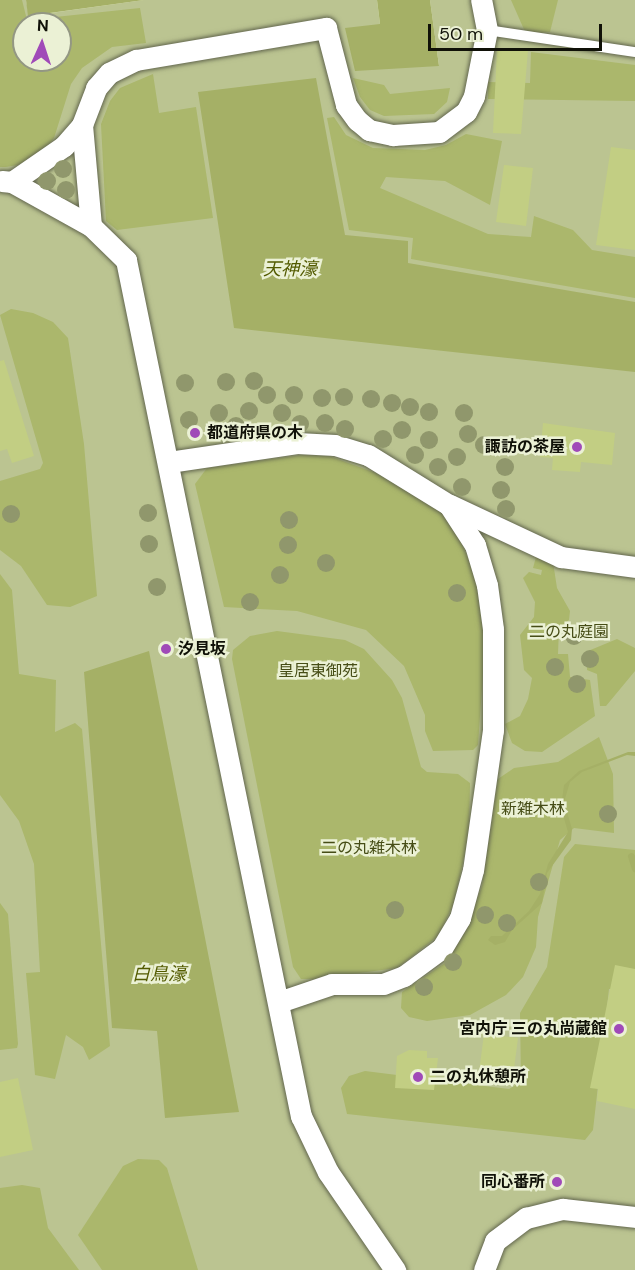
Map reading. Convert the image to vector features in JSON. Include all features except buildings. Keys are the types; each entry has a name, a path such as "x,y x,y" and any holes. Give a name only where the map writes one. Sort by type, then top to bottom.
{"street":[{"path":"6,181 64,146 82,125 96,88 109,73 136,60 326,28 346,105 357,120 369,130 393,135 439,132 459,118 474,96 488,30 481,0"},
{"path":"82,125 92,226"},
{"path":"6,181 92,226 126,260 302,1116 328,1172 395,1270"},
{"path":"169,462 297,443 335,446 368,455 401,473 449,505 561,557 635,567"},
{"path":"279,1002 332,984 383,984 404,976 442,948 460,918 473,870 493,730 494,653 490,603 475,545 449,505"},
{"path":"484,1270 495,1241 526,1218 563,1209 635,1217"}],"lane":[{"path":"488,30 635,52"}],"green space":[{"name":"皇居東御苑","path":"0,0 26,0 28,12 12,12 12,72 72,72 72,12 58,12 144,0 377,0 380,24 439,66 430,0 635,0 635,1270 0,1270"},
{"path":"0,0 22,0 25,12 12,12 12,72 72,72 72,15 140,8 146,43 112,47 82,68 71,84 54,138 45,149 18,165 0,167"},
{"path":"511,0 558,0 550,32 526,34"},
{"path":"531,52 635,65 635,101 488,99 488,82 530,83"},
{"path":"153,74 159,113 196,107 213,218 117,230 106,221 101,124 110,101 120,88"},
{"path":"353,78 384,85 390,94 450,88 447,102 434,114 384,116 370,110 360,97"},
{"path":"334,117 346,135 373,148 425,150 446,145 466,134 502,141 490,205 445,181 386,177 380,188 488,234 531,237 534,216 573,230 592,250 635,257 635,298 411,259 413,238 349,230 327,118"},
{"path":"11,309 33,313 53,322 68,338 84,444 97,596 70,607 47,605 21,566 0,550 0,481 40,469 43,463 0,315"},
{"path":"302,455 329,456 387,477 441,510 462,544 475,575 485,645 478,745 473,750 433,751 425,731 425,715 404,666 366,630 297,611 224,607 195,484 207,468"},
{"path":"536,557 553,562 557,588 570,611 569,620 559,628 558,654 568,654 570,677 590,680 595,716 542,752 525,751 512,743 505,724 520,716 528,699 532,678 524,670 520,635 534,617 535,602 523,578 529,572 541,575 542,570 533,568"},
{"path":"0,574 12,590 19,674 56,680 55,732 75,723 82,729 110,1046 89,1060 83,1047 66,1035 55,1079 35,1075 26,973 40,972 34,864 19,821 0,795"},
{"name":"二の丸雑木林","path":"277,631 345,640 364,649 392,680 402,698 421,767 427,772 458,774 470,783 469,834 454,903 438,936 397,968 301,979 293,967 232,659 233,650 250,636"},
{"path":"617,639 635,648 635,671 606,706 600,706 597,674 587,670 588,651"},
{"name":"新雑木林","path":"599,737 613,774 614,833 574,828 560,840 538,917 536,947 523,977 506,995 470,1015 427,1021 409,1017 401,1008 402,992 448,961 469,920 482,886 498,779 514,768 558,762"},
{"path":"575,844 635,850 635,990 609,989 593,1130 585,1140 347,1114 341,1088 349,1076 365,1071 509,1089 521,1082 520,1013 547,967 564,857"},
{"path":"0,903 8,914 18,1044 17,1048 0,1050"},
{"path":"138,1159 159,1160 167,1168 198,1270 102,1270 78,1235 123,1166"},
{"path":"22,1185 40,1188 48,1228 79,1270 0,1270 0,1188"}],"water":[{"path":"26,0 144,0 57,12 28,12"},
{"path":"377,0 430,0 439,66 355,71 345,28 380,24"},
{"name":"天神濠","path":"316,78 345,235 408,241 408,263 635,302 635,372 234,328 198,92"},
{"name":"白鳥濠","path":"149,651 239,1112 165,1118 157,1031 112,1028 84,672"},
{"path":"628,752 635,752 635,756 627,755 582,772 570,782 564,802 572,829 571,840 547,873 542,903 512,930 505,942 495,945 488,940 491,936 502,936 529,911 540,894 548,864 568,832 561,808 564,785 579,771"}],"waterway":[{"path":"631,856 635,868"}],"place":[{"name":"都道府県の木","path":"195,433"},
{"name":"諏訪の茶屋","path":"577,447"},
{"name":"汐見坂","path":"166,649"},
{"name":"宮内庁 三の丸尚蔵館","path":"619,1029"},
{"name":"二の丸休憩所","path":"418,1077"},
{"name":"同心番所","path":"557,1182"}],"park label":[{"name":"二の丸庭園","path":"569,632"}]}
